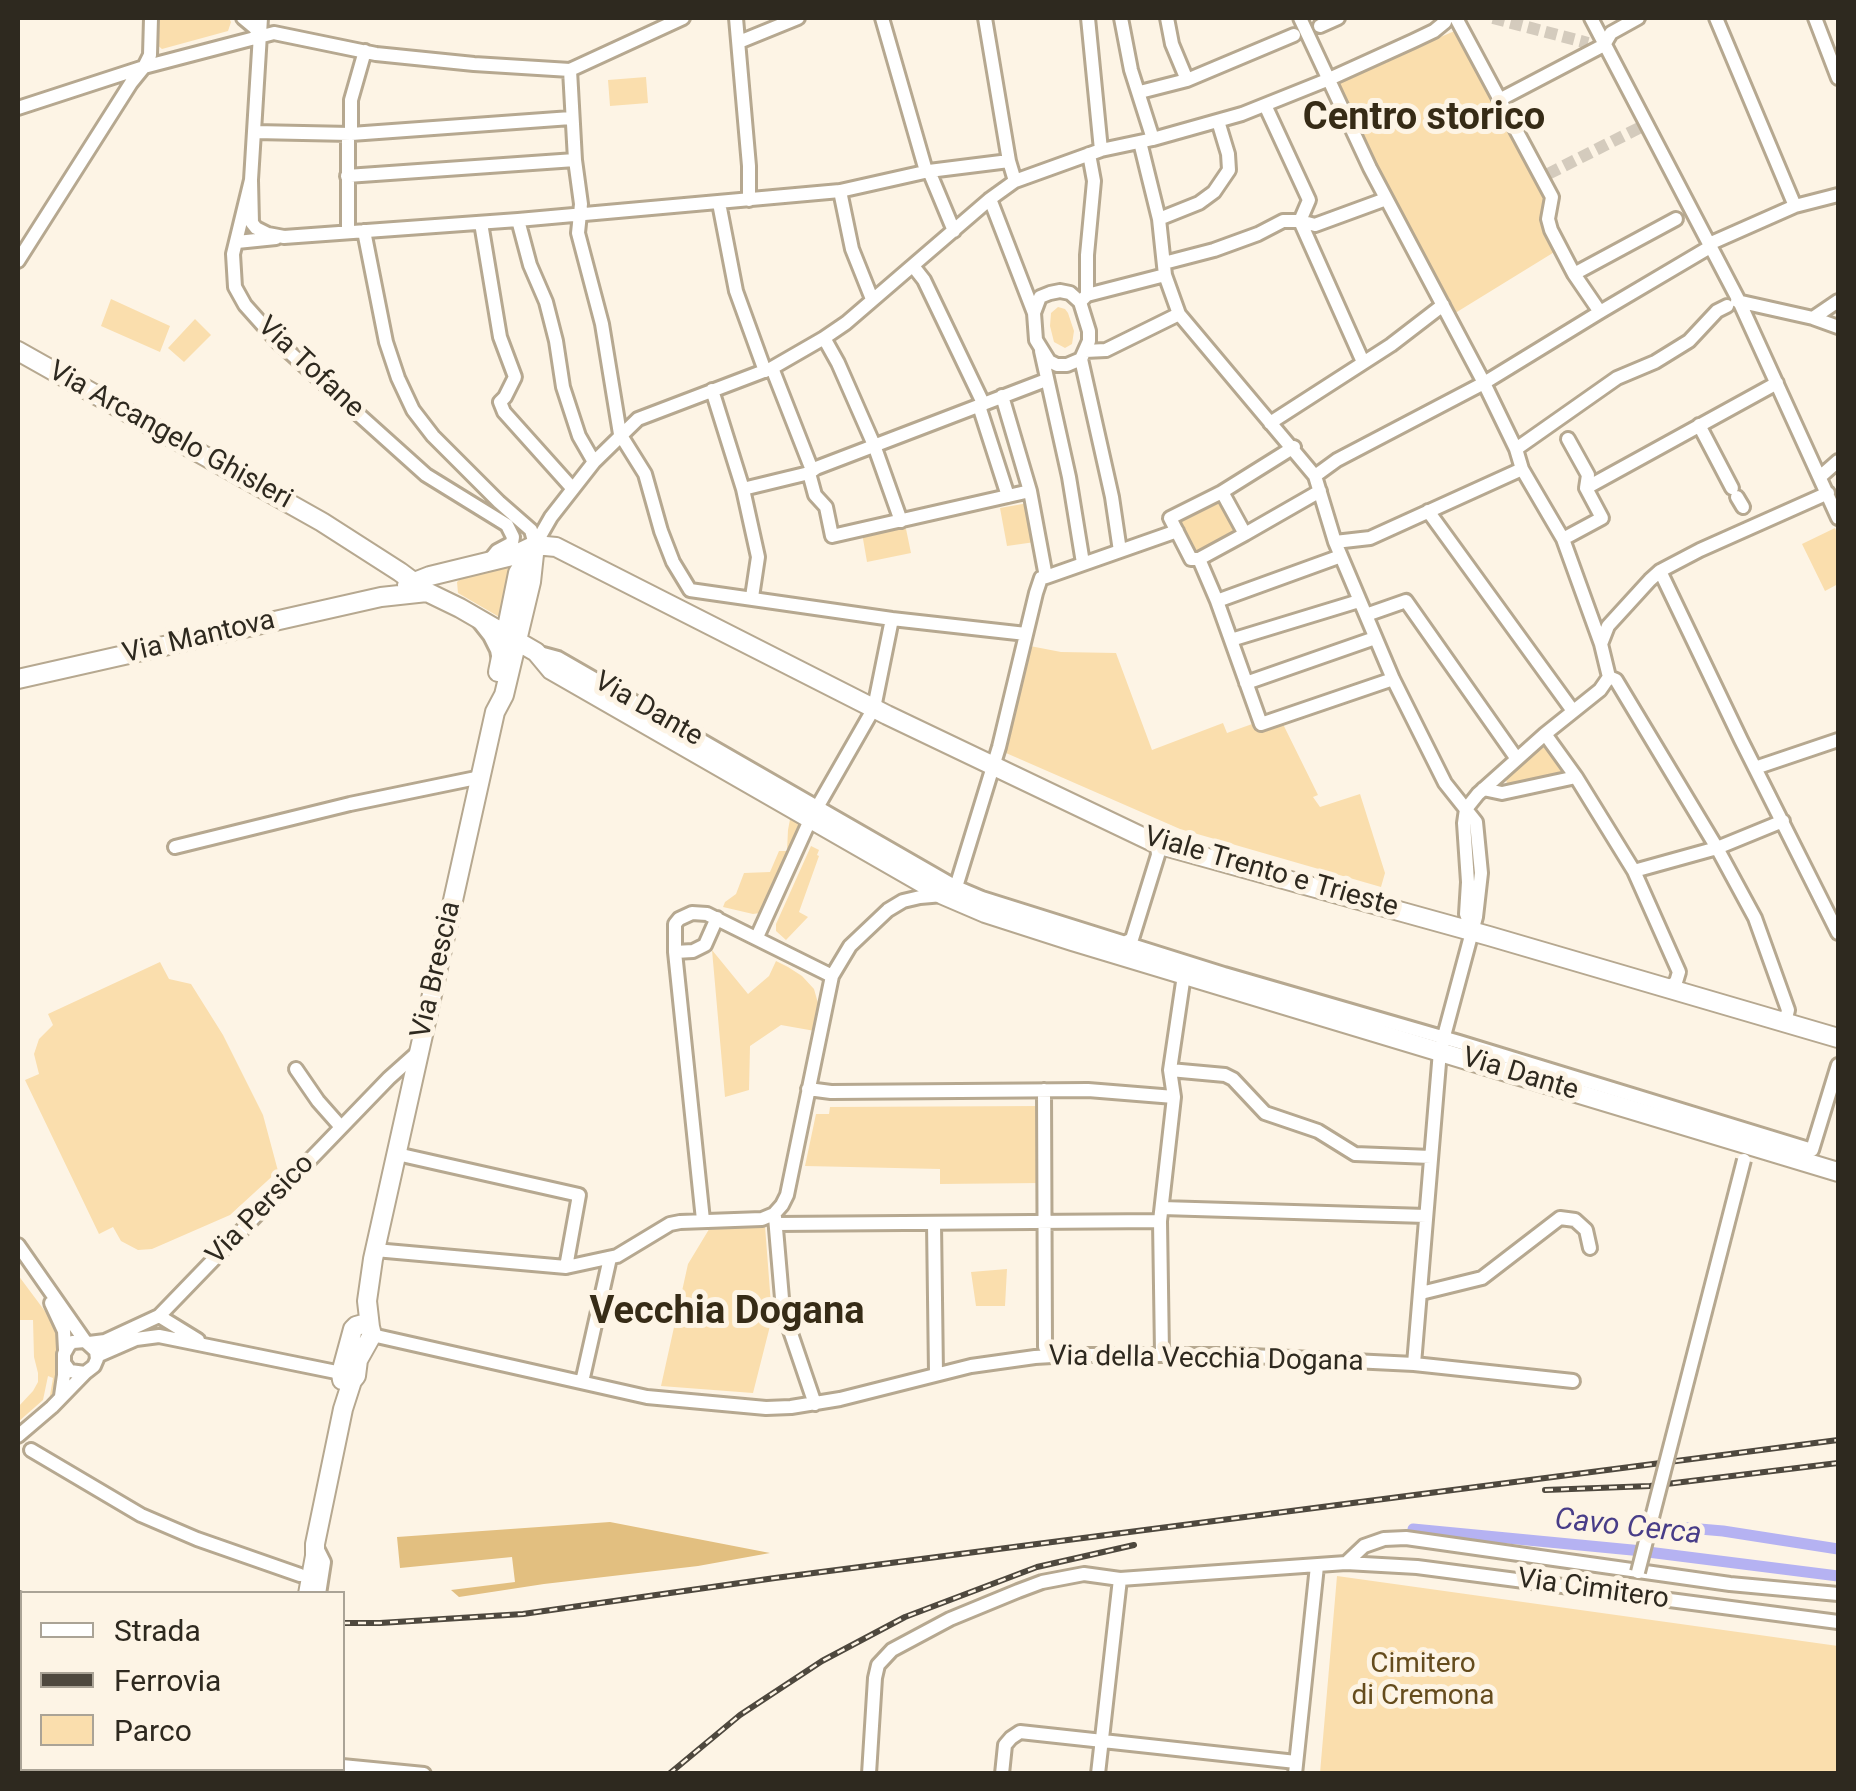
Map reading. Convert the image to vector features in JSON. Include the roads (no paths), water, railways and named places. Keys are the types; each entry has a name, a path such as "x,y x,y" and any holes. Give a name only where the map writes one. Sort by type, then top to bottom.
{"main road":[{"name":"Via Arcangelo Ghisleri","path":"18,351 322,522 424,584"},
{"name":"Via Arcangelo Ghisleri","path":"322,522 366,540 424,584"},
{"name":"Via Mantova","path":"18,679 388,596 535,545"},
{"name":"Viale Trento e Trieste","path":"535,545 556,547 874,708 1164,847 1838,1038"},
{"path":"495,712 499,662 530,582 535,545"},
{"path":"370,554 380,568 388,596"},
{"path":"465,568 452,586 467,612"},
{"name":"Via Dante","path":"424,584 536,652 551,670 734,775 814,813 985,913 1290,1006 1442,1044 1748,1145 1804,1154 1838,1172"},
{"name":"Via Brescia","path":"309,1591 345,1378 356,1376 362,1350 375,1250 495,712 504,695 511,638"}],"street":[{"path":"18,261 144,67 150,55 151,18"},
{"path":"244,18 260,36"},
{"name":"Via Tofane","path":"261,18 251,180 232,267 236,287 245,305 278,342 426,476 489,514"},
{"path":"18,108 144,67 274,33 365,52 570,70 683,18"},
{"path":"736,18 750,200"},
{"path":"740,42 798,18"},
{"path":"882,18 928,171 954,231"},
{"path":"985,18 1015,181"},
{"path":"1088,18 1095,152 1083,298 1089,331 1083,355 1120,551"},
{"path":"1121,18 1140,92 1146,141 1143,157 1159,218 1165,269 1180,314 1315,476 1334,542 1392,679 1445,783 1476,822 1481,873 1472,932 1442,1044 1414,1364"},
{"path":"1167,18 1172,44 1187,80"},
{"path":"1140,92 1187,80 1338,18"},
{"path":"535,545 544,527 594,462 638,419 769,369 824,338 1015,181 1095,152 1265,105 1434,31 1446,18"},
{"path":"1456,18 1545,176 1552,197 1548,219 1552,230 1574,274 1600,312"},
{"path":"1592,18 1684,215 1710,246 1734,303 1778,384 1838,518"},
{"path":"1500,100 1604,45 1611,33 1638,18"},
{"path":"1716,18 1795,206"},
{"path":"1814,18 1835,58 1838,78"},
{"path":"1306,28 1327,80 1484,383 1522,469 1563,539 1601,644 1609,678"},
{"path":"1588,43 1604,45"},
{"path":"348,232 350,100 365,52"},
{"path":"570,70 578,233 602,324 620,434 645,474 661,532 690,590"},
{"path":"1265,105 1308,200 1300,221 1308,244 1362,362"},
{"path":"256,132 349,134 571,118"},
{"path":"1159,218 1199,203 1214,192 1228,170 1228,154 1218,121"},
{"path":"347,176 574,160"},
{"path":"237,242 840,191 928,171 1009,161"},
{"path":"251,180 252,223 268,234 284,237"},
{"path":"840,191 852,249 872,299"},
{"path":"1315,476 1337,460 1484,383 1727,236 1795,206 1838,195"},
{"path":"990,198 1034,313 1036,340 1049,361 1057,365 1106,350 1180,314"},
{"path":"1034,313 1040,298 1050,292 1083,298 1258,234 1282,221 1315,225 1386,198"},
{"path":"719,203 736,291 810,472 815,495 826,507 832,536 1030,491"},
{"path":"1574,274 1684,215"},
{"path":"518,220 550,315 563,387 579,436 594,462"},
{"path":"480,223 500,337 515,378 500,402 504,412 573,489"},
{"path":"364,231 386,342 412,410 433,436 531,530 535,545"},
{"path":"913,266 924,280 983,403"},
{"path":"1814,318 1838,301"},
{"path":"1516,450 1617,378 1654,362 1689,340 1717,311 1734,303 1814,318 1838,327"},
{"path":"1270,423 1391,345 1443,305"},
{"path":"824,338 874,445 901,521"},
{"path":"1041,351 1069,477 1083,564"},
{"path":"743,489 810,472 1046,380"},
{"path":"1586,488 1778,384"},
{"path":"712,390 743,489 758,557 752,597"},
{"path":"1002,396 1030,491 1046,577"},
{"path":"983,403 980,409 1008,496"},
{"path":"1699,425 1737,497"},
{"path":"1563,539 1602,518 1586,488 1588,475 1568,439"},
{"path":"1294,447 1222,492 1170,518 1191,559 1199,559 1320,492"},
{"path":"1821,476 1838,460"},
{"path":"1334,542 1370,538 1522,469"},
{"path":"1222,492 1244,534"},
{"path":"1601,644 1608,626 1660,571 1751,525 1828,493"},
{"path":"488,564 496,551 512,543 514,537 507,525 489,514 499,502"},
{"path":"1428,511 1573,711"},
{"path":"815,1404 783,1310 775,1219 787,1195 832,976 850,946 888,910 903,901 949,891 999,747 1041,578 1177,531"},
{"path":"1217,601 1340,556"},
{"path":"1199,559 1261,724 1392,679"},
{"path":"1660,571 1838,933"},
{"path":"690,590 1026,634"},
{"path":"677,609 690,590"},
{"path":"1230,640 1360,601"},
{"path":"1366,616 1406,601 1516,759"},
{"path":"467,612 490,636 499,662"},
{"path":"757,937 814,813 874,708 892,619"},
{"path":"1246,683 1375,638"},
{"name":"Via Dante","path":"536,652 558,658 758,773 814,813"},
{"path":"1466,808 1609,678"},
{"path":"1609,678 1616,680 1755,918 1788,1010 1786,1023"},
{"path":"1545,734 1634,872 1679,972 1676,982 1666,989"},
{"path":"1755,768 1838,740"},
{"path":"734,775 758,773"},
{"path":"175,846 481,777"},
{"path":"1483,789 1502,794 1576,777"},
{"path":"1634,872 1717,848 1784,821"},
{"path":"1124,943 1132,938 1158,855 1164,847"},
{"path":"1141,948 1138,941 1165,856 1164,847"},
{"name":"Via Dante","path":"949,891 1309,999 1442,1044"},
{"path":"703,1220 675,952 674,931 679,919 698,912 717,918 832,976"},
{"path":"675,952 704,945 717,918"},
{"path":"1072,941 1096,934"},
{"path":"1224,974 1238,991"},
{"path":"1162,1354 1161,1214 1174,1097 1170,1070 1184,975"},
{"path":"1290,1006 1309,999"},
{"name":"Via Persico","path":"87,1342 105,1340 159,1316 393,1074 418,1054"},
{"path":"1804,1154 1838,1065"},
{"path":"296,1069 341,1127"},
{"path":"1170,1070 1234,1079 1265,1113 1318,1131 1355,1154 1431,1156"},
{"path":"393,1074 405,1078 410,1088"},
{"path":"808,1089 1088,1090 1174,1097"},
{"path":"1044,1090 1045,1348"},
{"name":"Via Cimitero","path":"1638,1572 1748,1145"},
{"path":"397,1154 580,1195 566,1267"},
{"path":"375,1250 566,1267 624,1253 670,1224 703,1220 934,1223 1044,1222 1161,1214 1426,1216"},
{"path":"1421,1293 1482,1278 1560,1218 1575,1220 1586,1230 1590,1248"},
{"path":"934,1223 936,1374"},
{"path":"18,1246 97,1356 94,1366 18,1436"},
{"path":"582,1382 610,1258"},
{"path":"37,1274 64,1330 60,1396"},
{"path":"159,1316 208,1346"},
{"name":"Via della Vecchia Dogana","path":"366,1329 658,1399 766,1408 815,1404 971,1366 1035,1357 1162,1354 1414,1364 1572,1381"},
{"path":"97,1356 149,1336 345,1378"},
{"path":"65,1356 74,1342 87,1342"},
{"path":"65,1356 75,1373 84,1373"},
{"path":"31,1450 141,1515 196,1540 300,1575"},
{"name":"Via Cimitero","path":"1346,1564 1364,1546 1384,1539 1406,1538 1730,1584 1838,1594"},
{"path":"315,1544 324,1562 319,1591"},
{"name":"Via Cimitero","path":"869,1774 875,1678 878,1665 892,1650 950,1619 1042,1582 1084,1574 1120,1579 1346,1564 1416,1566 1838,1622"},
{"path":"1002,1774 1005,1745 1020,1732 1295,1768 1317,1566"},
{"path":"1098,1774 1120,1579"},
{"path":"345,1766 424,1774"}],"waterway":[{"path":"1665,1526 1838,1549"},
{"name":"Cavo Cerca","path":"1413,1529 1632,1550 1838,1576"}],"tunnel":[{"path":"1493,18 1588,43"},
{"path":"1548,174 1639,128"}],"railway":[{"path":"345,1623 523,1614 1838,1440"},
{"path":"1545,1490 1650,1486 1838,1463"},
{"path":"669,1774 740,1715 822,1661 905,1617 1037,1567 1134,1545"}],"district":[{"name":"Centro storico","path":"1424,119"},
{"name":"Vecchia Dogana","path":"727,1313"}],"park label":[{"name":"Cimitero di Cremona","path":"1423,1681"}]}
